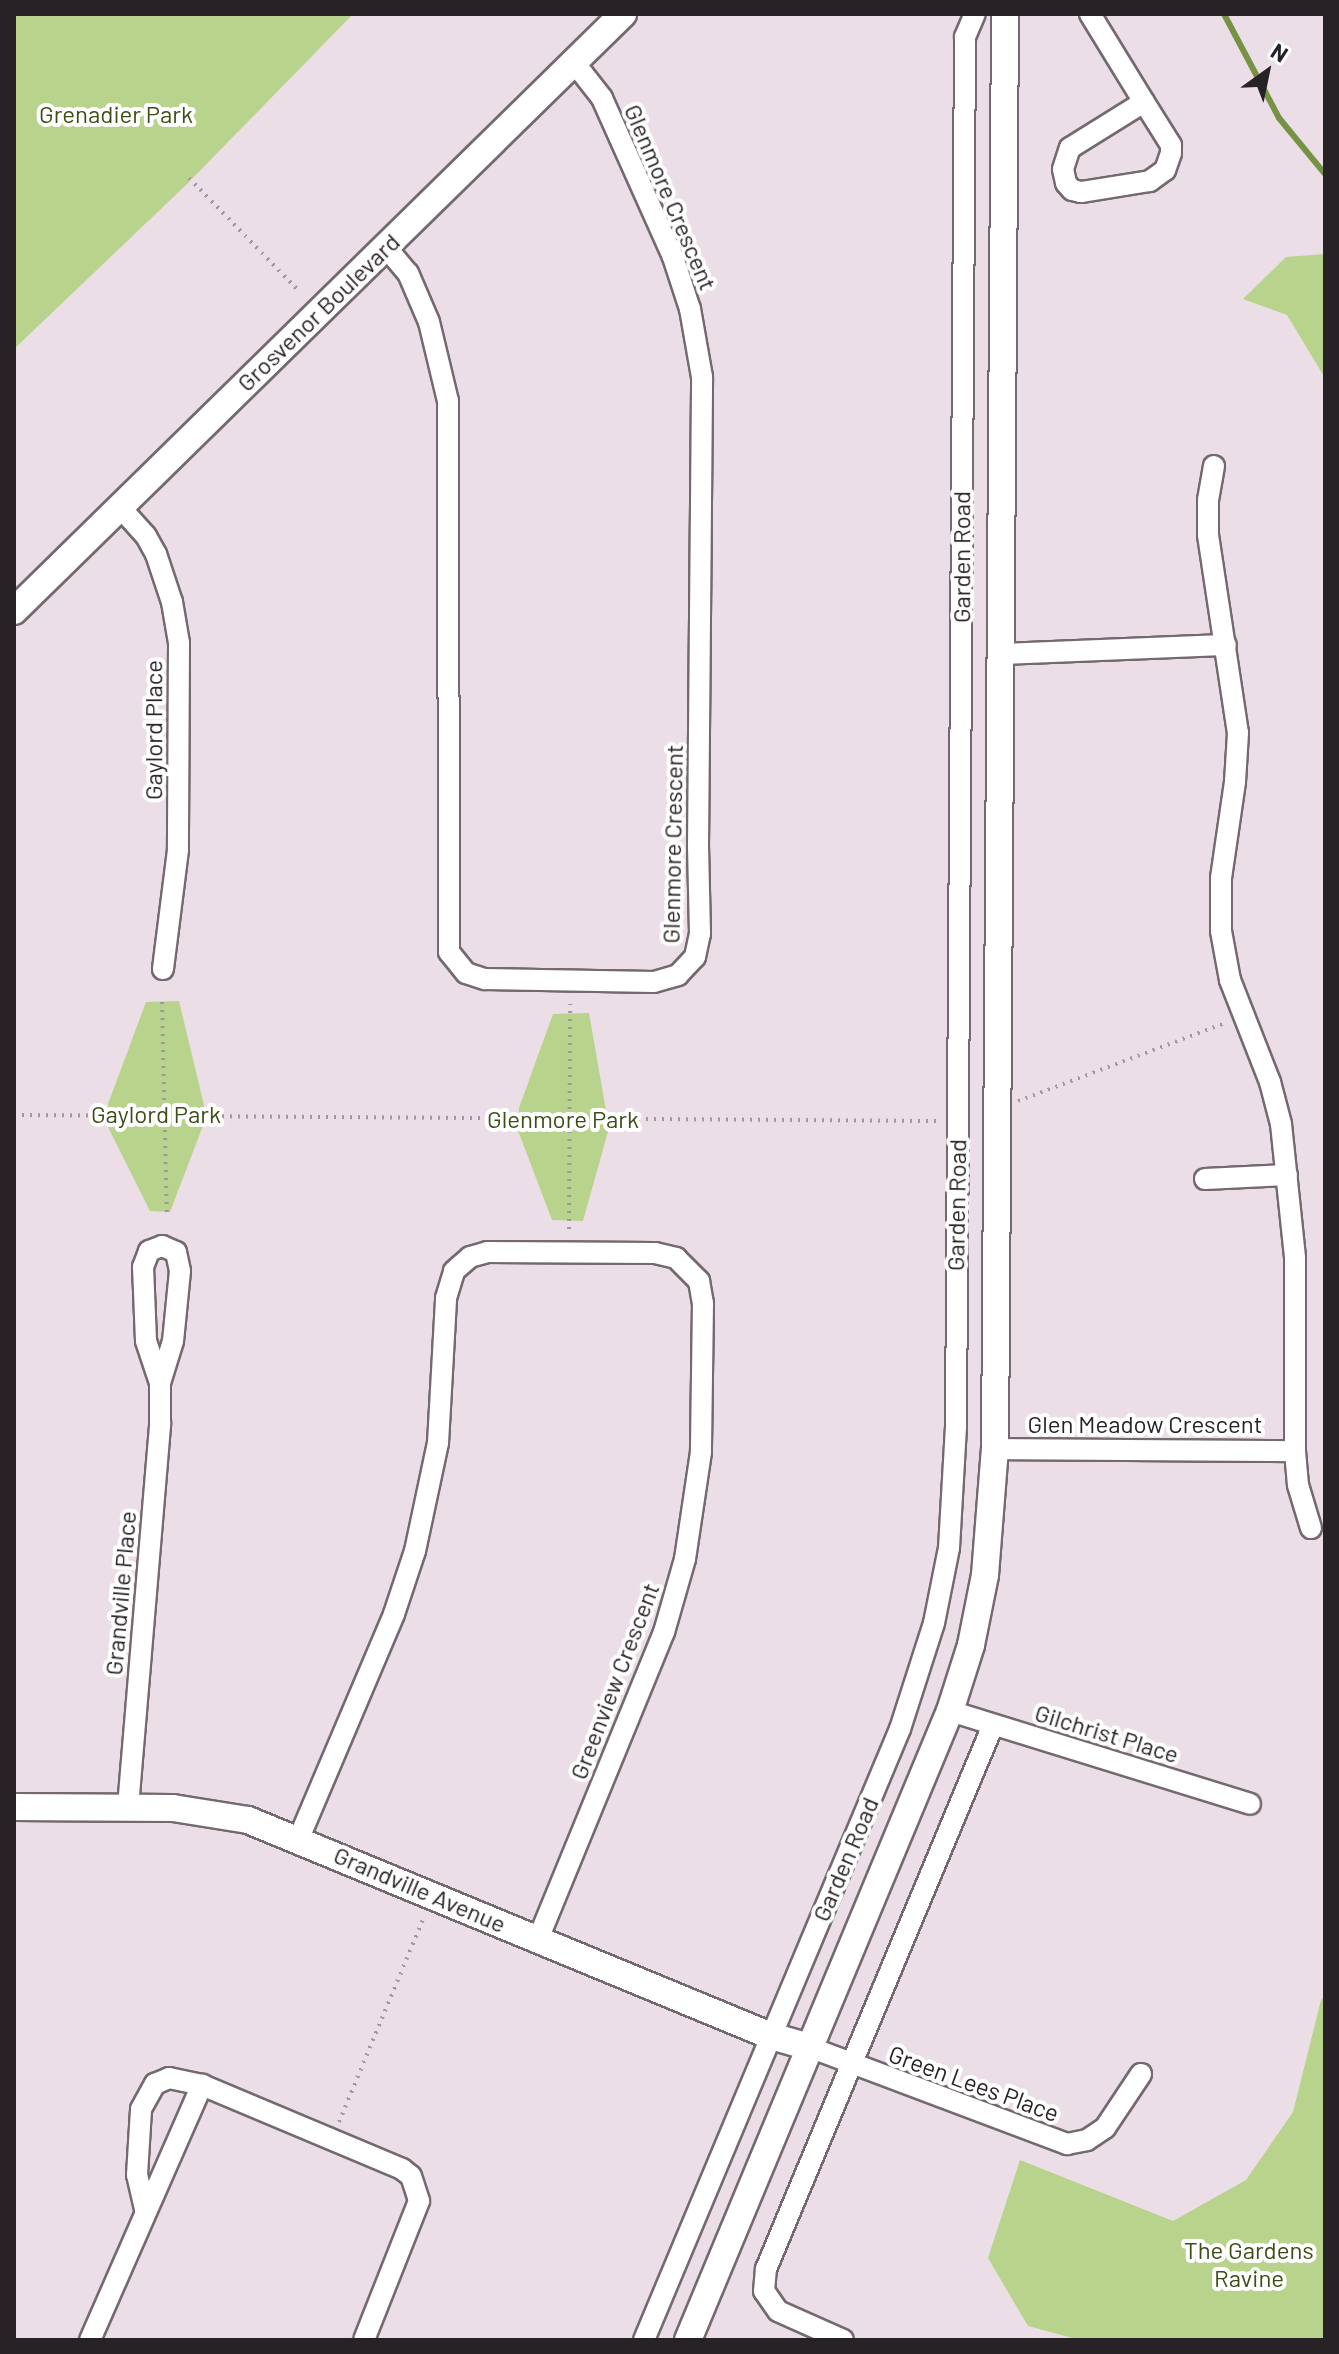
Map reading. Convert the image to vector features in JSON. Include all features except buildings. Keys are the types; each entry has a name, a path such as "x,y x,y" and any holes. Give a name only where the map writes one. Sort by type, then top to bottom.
{"street":[{"name":"Grosvenor Boulevard","path":"14,611 623,14"},
{"name":"Garden Road","path":"644,2340 910,1703 934,1623 949,1548 956,1428 965,37 975,14"},
{"name":"Garden Road","path":"688,2340 950,1711 971,1645 981,1597 995,1449 1005,14"},
{"path":"1090,14 1171,145 1165,170 1145,183 1081,192 1072,190 1066,183 1063,169 1070,148 1144,102"},
{"name":"Glenmore Crescent","path":"385,246 408,273 429,322 448,401 449,952 466,973 485,979 654,982 678,975 695,957 700,934 702,377 690,309 673,257 602,98 573,61"},
{"name":"Glen Meadow Crescent","path":"1214,466 1208,500 1208,535 1237,709 1238,755 1221,878 1221,931 1230,980 1275,1098 1287,1175 1295,1258 1295,1451 1298,1485 1311,1528"},
{"name":"Gaylord Place","path":"119,506 146,536 156,554 172,602 179,643 178,850 163,969"},
{"path":"1000,654 1226,645"},
{"path":"1205,1179 1287,1175"},
{"name":"Grandville Place","path":"128,1807 158,1447 160,1383 173,1341 180,1271 176,1252 162,1246 149,1251 143,1267 146,1341 160,1383"},
{"name":"Greenview Crescent","path":"299,1838 394,1614 415,1551 438,1443 446,1298 454,1271 470,1257 487,1252 655,1253 676,1258 699,1281 703,1303 701,1452 685,1559 659,1646 538,1939"},
{"name":"Glen Meadow Crescent","path":"995,1449 1295,1451"},
{"name":"Gilchrist Place","path":"950,1711 1250,1804"},
{"path":"843,2340 778,2311 769,2302 764,2280 993,1725"},
{"name":"Grandville Avenue","path":"14,1807 128,1807 218,1813 299,1838 771,2036 809,2047"},
{"name":"Green Lees Place","path":"809,2047 1067,2144 1087,2140 1105,2128 1141,2074"},
{"path":"145,2209 137,2175 141,2109 155,2084 169,2078 202,2085 411,2176 419,2201 416,2214 364,2340"},
{"path":"90,2340 202,2085"}],"path":[{"path":"189,178 300,292"},
{"path":"162,1002 167,1218"},
{"path":"569,1229 570,1004"},
{"path":"1018,1101 1225,1023"},
{"path":"14,1115 938,1121"},
{"path":"337,2126 424,1917"}],"green space":[{"name":"Grenadier Park","path":"14,14 353,14 187,184 14,349"},
{"path":"1325,254 1325,378 1287,315 1243,299 1286,257"},
{"name":"Gaylord Park","path":"179,1001 204,1105 204,1123 170,1212 150,1211 108,1127 108,1104 146,1002"},
{"name":"Glenmore Park","path":"589,1013 609,1128 583,1221 552,1220 517,1128 519,1108 553,1014"},
{"name":"The Gardens Ravine","path":"1325,1997 1325,2340 1080,2340 1028,2326 988,2258 1020,2160 1173,2221 1246,2180 1293,2112 1321,2000"}],"waterway":[{"path":"1224,14 1279,118 1325,174"}]}
